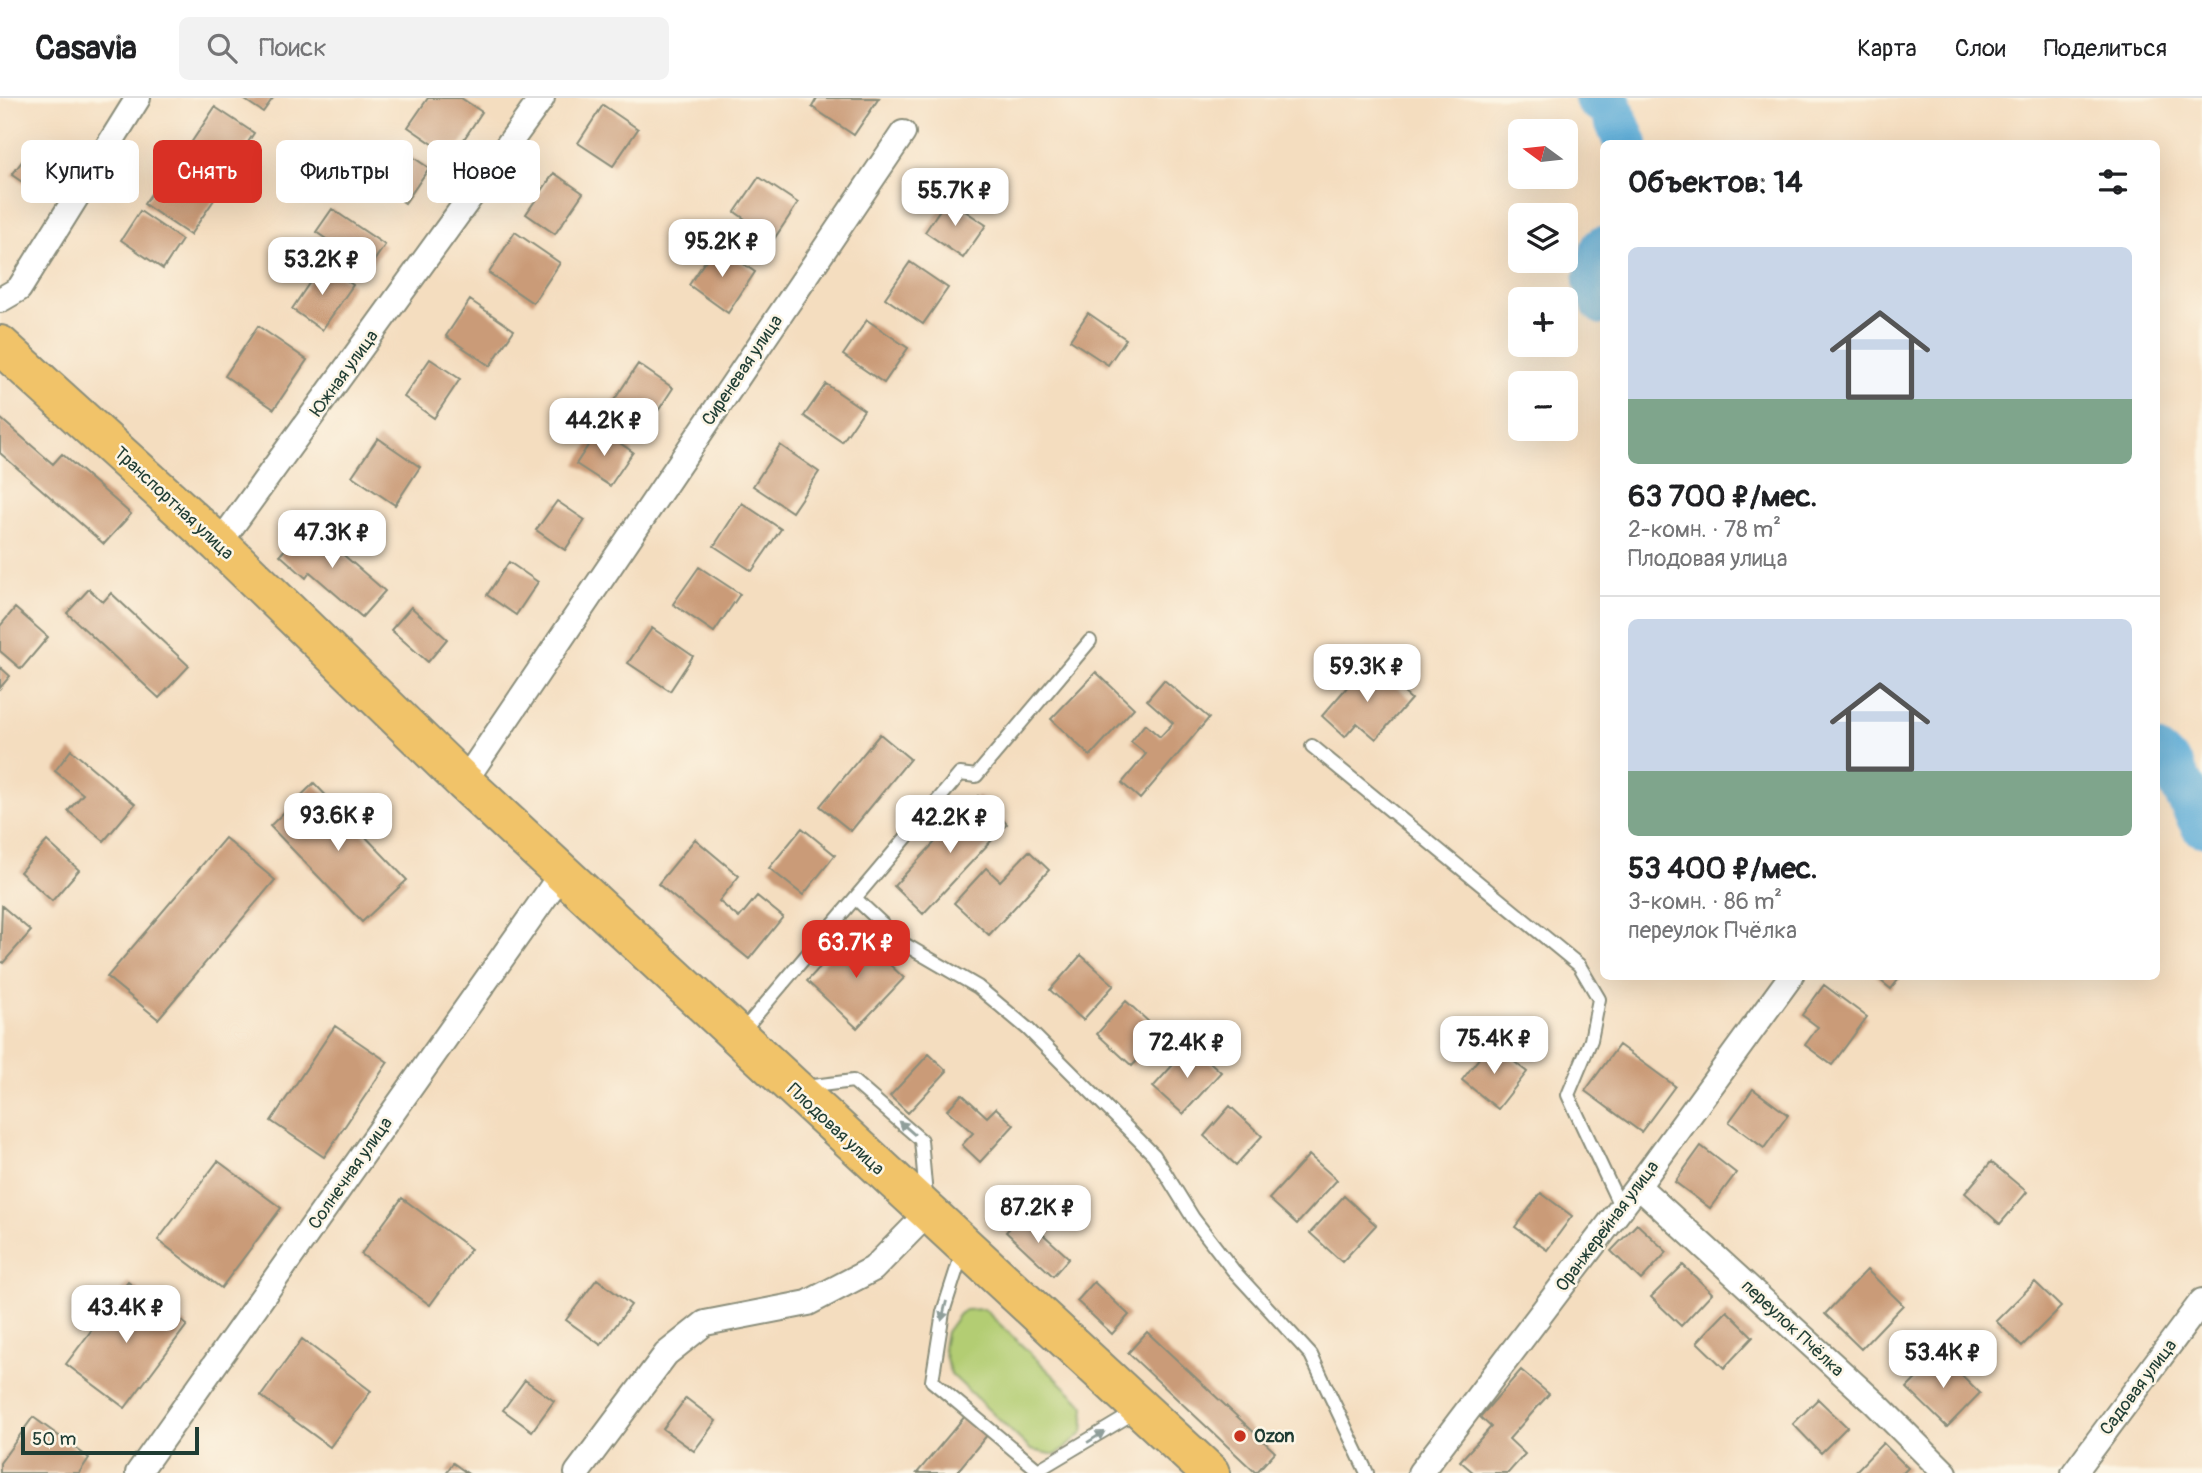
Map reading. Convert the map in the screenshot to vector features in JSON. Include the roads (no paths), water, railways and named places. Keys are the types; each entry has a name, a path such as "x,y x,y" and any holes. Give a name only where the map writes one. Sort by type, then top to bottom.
{"main road":[{"name":"Транспортная улица","path":"0,345 219,544 464,782"},
{"name":"Плодовая улица","path":"464,782 1210,1473"}],"street":[{"path":"0,300 19,289 138,98"},
{"name":"Южная улица","path":"219,544 542,98"},
{"name":"Сиреневая улица","path":"464,782 903,133"},
{"name":"Солнечная улица","path":"138,1473 562,873"},
{"name":"Оранжерейная улица","path":"1420,1473 1638,1186 1788,980"},
{"name":"переулок Пчёлка","path":"1638,1186 1876,1405 1945,1473"},
{"path":"577,1473 666,1354 705,1322 808,1303 873,1269 928,1214"},
{"name":"Садовая улица","path":"2074,1473 2202,1301"}],"lane":[{"path":"738,1037 960,774 976,776 1090,641"},
{"path":"1311,746 1579,965 1599,999 1591,1040 1568,1095 1621,1208"},
{"path":"855,898 904,944 978,987 1028,1029 1154,1155 1193,1218 1233,1270 1311,1354 1367,1473"},
{"path":"793,1088 853,1081 921,1140 928,1214"},
{"path":"965,1246 943,1312 932,1381 1038,1470 1140,1408"}],"waterway":[{"path":"1596,98 1610,106 1624,140"},
{"path":"1600,260 1595,281 1600,295"},
{"path":"2160,757 2172,767 2202,825"}],"place":[{"name":"Ozon","path":"1240,1436"}]}
